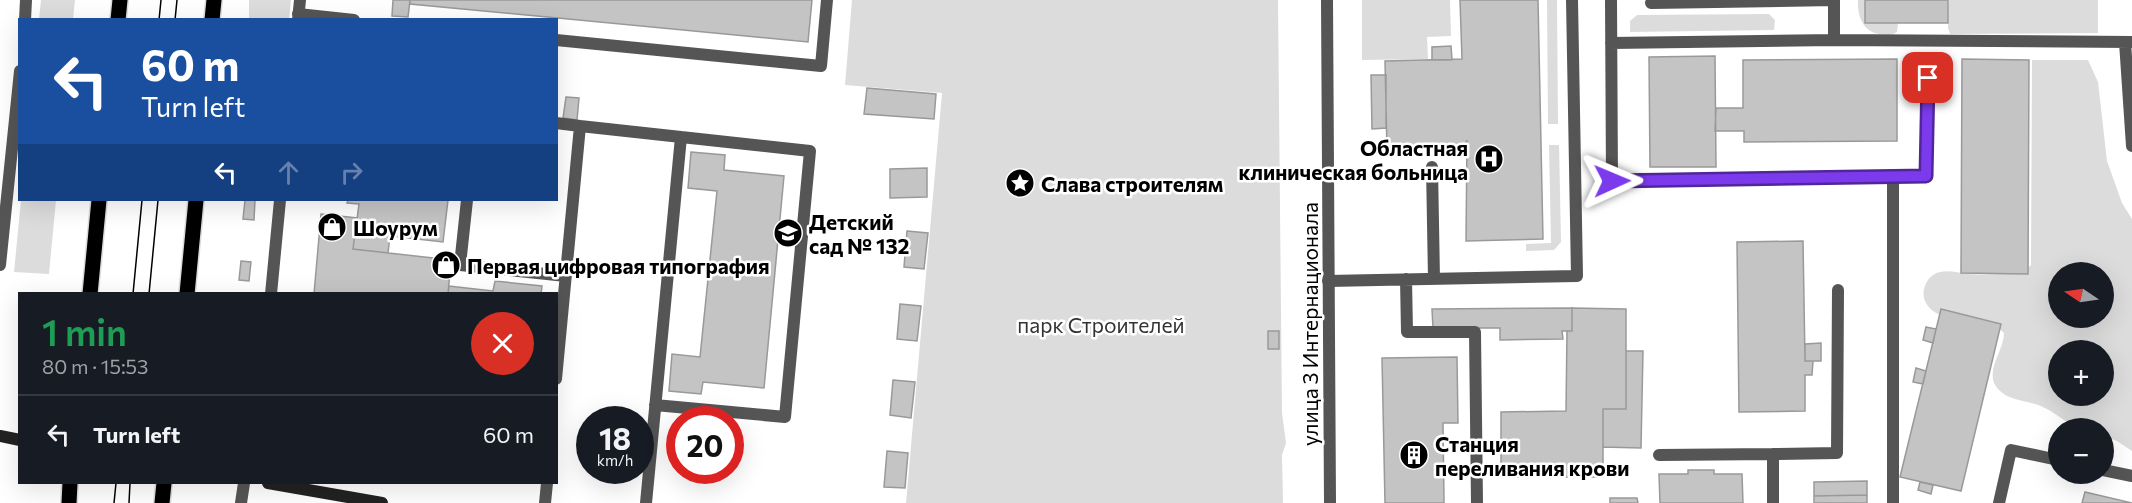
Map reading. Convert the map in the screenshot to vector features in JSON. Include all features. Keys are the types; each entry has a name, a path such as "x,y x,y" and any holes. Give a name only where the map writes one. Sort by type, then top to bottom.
{"main road":[{"path":"118,18 120,0"},
{"path":"212,18 214,0"},
{"path":"90,292 99,201"},
{"path":"187,292 196,201"},
{"path":"0,436 18,440"},
{"path":"69,503 70,484"},
{"path":"162,503 164,484"},
{"path":"274,484 382,503"}],"street":[{"path":"25,18 26,0"},
{"path":"300,0 298,17 317,18"},
{"path":"558,40 821,66 827,0"},
{"name":"улица 3 Интернационала","path":"1327,0 1330,503"},
{"path":"1328,281 1577,276 1572,0"},
{"path":"1611,0 1612,181 1926,176 1928,78"},
{"path":"1650,3 1833,0 1834,40"},
{"path":"1611,43 1834,40 2128,42 2132,146"},
{"path":"0,265 18,90"},
{"path":"558,123 810,151 785,417 655,405"},
{"path":"558,358 580,126"},
{"path":"0,136 13,138"},
{"path":"646,503 681,137"},
{"path":"1432,167 1434,279"},
{"path":"1893,176 1893,503"},
{"path":"271,292 280,201"},
{"path":"467,201 460,265 566,276"},
{"path":"1406,279 1407,332 1475,332 1478,503"},
{"path":"1659,455 1837,453 1838,290"},
{"path":"1999,503 2011,450 2048,458"},
{"path":"1773,454 1773,503"},
{"path":"2114,472 2132,476"},
{"path":"241,503 244,484"},
{"path":"545,503 547,484"}],"green space":[{"path":"41,0 75,0 73,18 39,18"},
{"path":"249,0 291,0 289,18 249,18"},
{"name":"парк Строителей","path":"852,0 1278,0 1282,413 1286,443 1282,455 1283,503 906,503 942,93 845,85"},
{"path":"1362,0 1450,0 1451,36 1427,37 1428,59 1362,60"},
{"path":"1547,0 1557,0 1558,124 1548,124"},
{"path":"1858,0 1865,0 1865,23 1898,23 1897,32 1876,33 1866,28 1860,18"},
{"path":"1949,0 2098,0 2098,33 1950,34 1948,28"},
{"path":"1769,14 1775,20 1774,30 1630,32 1630,21 1637,15"},
{"path":"2032,60 2088,60 2098,82 2107,161 2122,203 2132,219 2132,451 2114,440 2114,418 2061,418 2042,407 2003,394 1994,383 1993,370 2004,333 1990,324 1938,314 1930,309 1925,301 1924,288 1936,273 1947,271 2001,274 2031,265"},
{"path":"1549,145 1559,145 1561,242 1554,250 1526,251 1526,244 1551,243"},
{"path":"21,201 56,201 49,274 14,272"}],"building":[{"path":"393,0 410,0 408,17 392,16"},
{"path":"410,0 812,0 808,42 410,4"},
{"path":"1460,0 1538,0 1543,239 1466,241 1467,140 1463,148 1387,150 1385,61 1462,59"},
{"path":"1865,0 1948,0 1948,23 1865,23"},
{"path":"1451,46 1452,60 1432,60 1432,47"},
{"path":"1715,56 1716,167 1650,167 1649,57"},
{"path":"1897,59 1897,141 1744,142 1744,131 1715,131 1716,108 1743,108 1743,60"},
{"path":"1962,59 2029,60 2028,274 1961,273"},
{"path":"1371,75 1386,75 1386,128 1372,129"},
{"path":"867,88 936,94 934,119 864,114"},
{"path":"566,97 579,98 577,120 563,118"},
{"path":"691,152 725,155 724,170 784,176 764,388 703,382 701,394 669,391 672,354 700,357 717,191 688,188"},
{"path":"927,168 927,197 890,198 890,169"},
{"path":"245,201 255,201 254,220 243,219"},
{"path":"348,201 448,201 443,242 390,236 388,253 353,249 359,204 347,203"},
{"path":"321,214 357,218 353,249 451,260 448,292 314,292"},
{"path":"907,231 928,233 924,269 904,267"},
{"path":"1803,241 1805,361 1813,361 1812,375 1805,375 1805,411 1739,412 1737,242"},
{"path":"241,261 251,262 249,281 239,280"},
{"path":"495,281 542,286 541,292 448,292 449,286 493,291"},
{"path":"900,304 921,306 917,341 897,339"},
{"path":"1572,308 1626,309 1626,409 1603,409 1603,477 1501,477 1501,412 1566,411 1567,331 1572,331"},
{"path":"1572,308 1572,331 1562,331 1563,339 1500,340 1500,328 1433,328 1432,309"},
{"path":"1941,309 2001,324 1961,491 1900,477"},
{"path":"1926,327 1936,329 1933,343 1923,340"},
{"path":"1268,331 1279,331 1279,349 1268,349"},
{"path":"1821,343 1821,361 1805,361 1805,344"},
{"path":"1626,351 1643,351 1641,448 1603,447 1603,409 1626,409"},
{"name":"Станция переливания крови","path":"1457,357 1458,423 1443,423 1444,503 1385,503 1382,358"},
{"path":"1916,368 1926,371 1923,384 1913,382"},
{"path":"893,380 915,382 911,418 890,415"},
{"path":"887,451 908,453 905,488 884,487"},
{"path":"1688,470 1714,470 1714,474 1742,474 1743,503 1660,503 1659,474 1688,474"},
{"path":"1867,481 1867,495 1814,496 1814,482"},
{"path":"1920,482 1933,485 1931,494 1918,490"},
{"path":"2085,492 2132,503 2082,503"},
{"path":"1867,495 1867,503 1814,503 1814,496"},
{"path":"1610,498 1637,498 1638,503 1610,503"}],"tram line":[{"path":"159,18 161,0"},
{"path":"175,18 177,0"},
{"path":"133,292 142,201"},
{"path":"149,292 158,201"},
{"path":"114,503 116,484"},
{"path":"129,503 130,484"}],"place":[{"name":"Областная клиническая больница","path":"1489,159"},
{"name":"Слава строителям","path":"1020,183"},
{"name":"Шоурум","path":"332,227"},
{"name":"Детский сад № 132","path":"788,233"},
{"name":"Первая цифровая типография","path":"446,265"},
{"name":"Станция переливания крови","path":"1414,455"}],"route":[{"path":"1612,181 1926,176 1928,78"}]}
